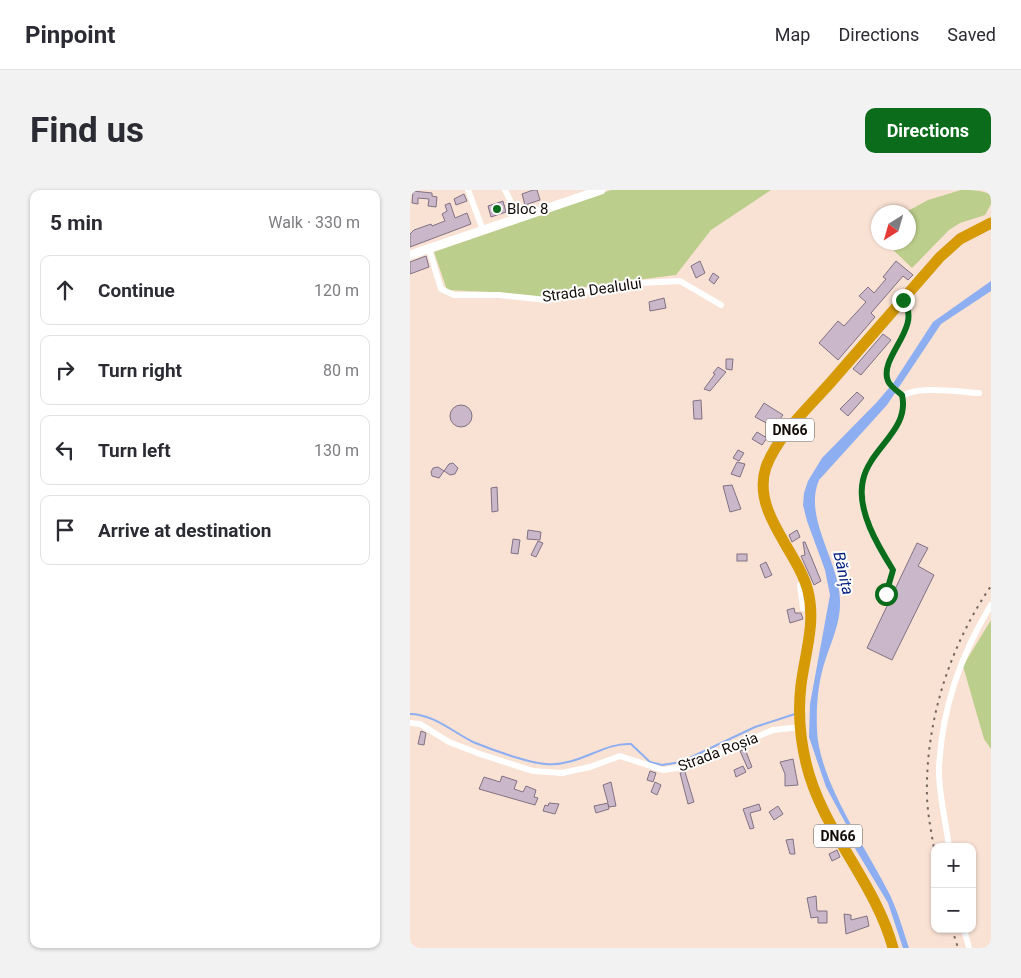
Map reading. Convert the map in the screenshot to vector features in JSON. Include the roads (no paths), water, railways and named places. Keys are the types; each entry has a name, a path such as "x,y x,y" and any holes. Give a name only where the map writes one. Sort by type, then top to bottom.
{"highway":[{"name":"DN66","path":"893,948 877,904 832,826 815,792 806,762 800,723 800,703 812,620 811,605 804,580 769,510 764,485 767,466 782,441 801,416 952,245 969,233 991,223"}],"main road":[{"path":"410,255 596,191"}],"street":[{"path":"468,190 483,230"},
{"path":"504,190 519,218"},
{"name":"Strada Dealului","path":"429,249 441,289 454,295 499,294 547,300 621,284 680,281 721,304"},
{"path":"886,594 893,570 881,553 864,507 862,482 871,461 900,420 903,408 902,396 888,382 889,366 908,322 908,306 903,300"},
{"path":"902,396 908,392 926,390 979,394"},
{"path":"803,608 800,585 804,580"},
{"path":"948,843 939,769 943,731 956,674 969,642 991,604"},
{"name":"Strada Roșia","path":"410,723 420,724 449,742 480,754 533,771 562,773 590,767 620,756 663,770 684,767 773,730 800,723"},
{"path":"965,933 969,948"}],"water":[{"path":"991,281 991,291 941,324 887,405 819,480 815,494 818,524 834,570 840,600 838,623 823,667 818,694 817,729 819,749 834,792 893,901 909,948 903,948 888,903 847,835 847,826 826,787 809,737 810,704 830,595 825,570 807,521 803,505 804,493 808,481 822,458 894,382 933,322"}],"waterway":[{"path":"410,714 435,720 480,745 538,763 558,764 569,762 621,744 631,744 650,762 662,765 681,762 755,727 795,714"}],"railway":[{"path":"933,843 927,798 927,770 935,714 942,687 963,634 991,586"},
{"path":"953,933 958,948"}],"place":[{"name":"Bloc 8","path":"497,209"}],"water label":[{"name":"Bănița","path":"844,573"}]}
